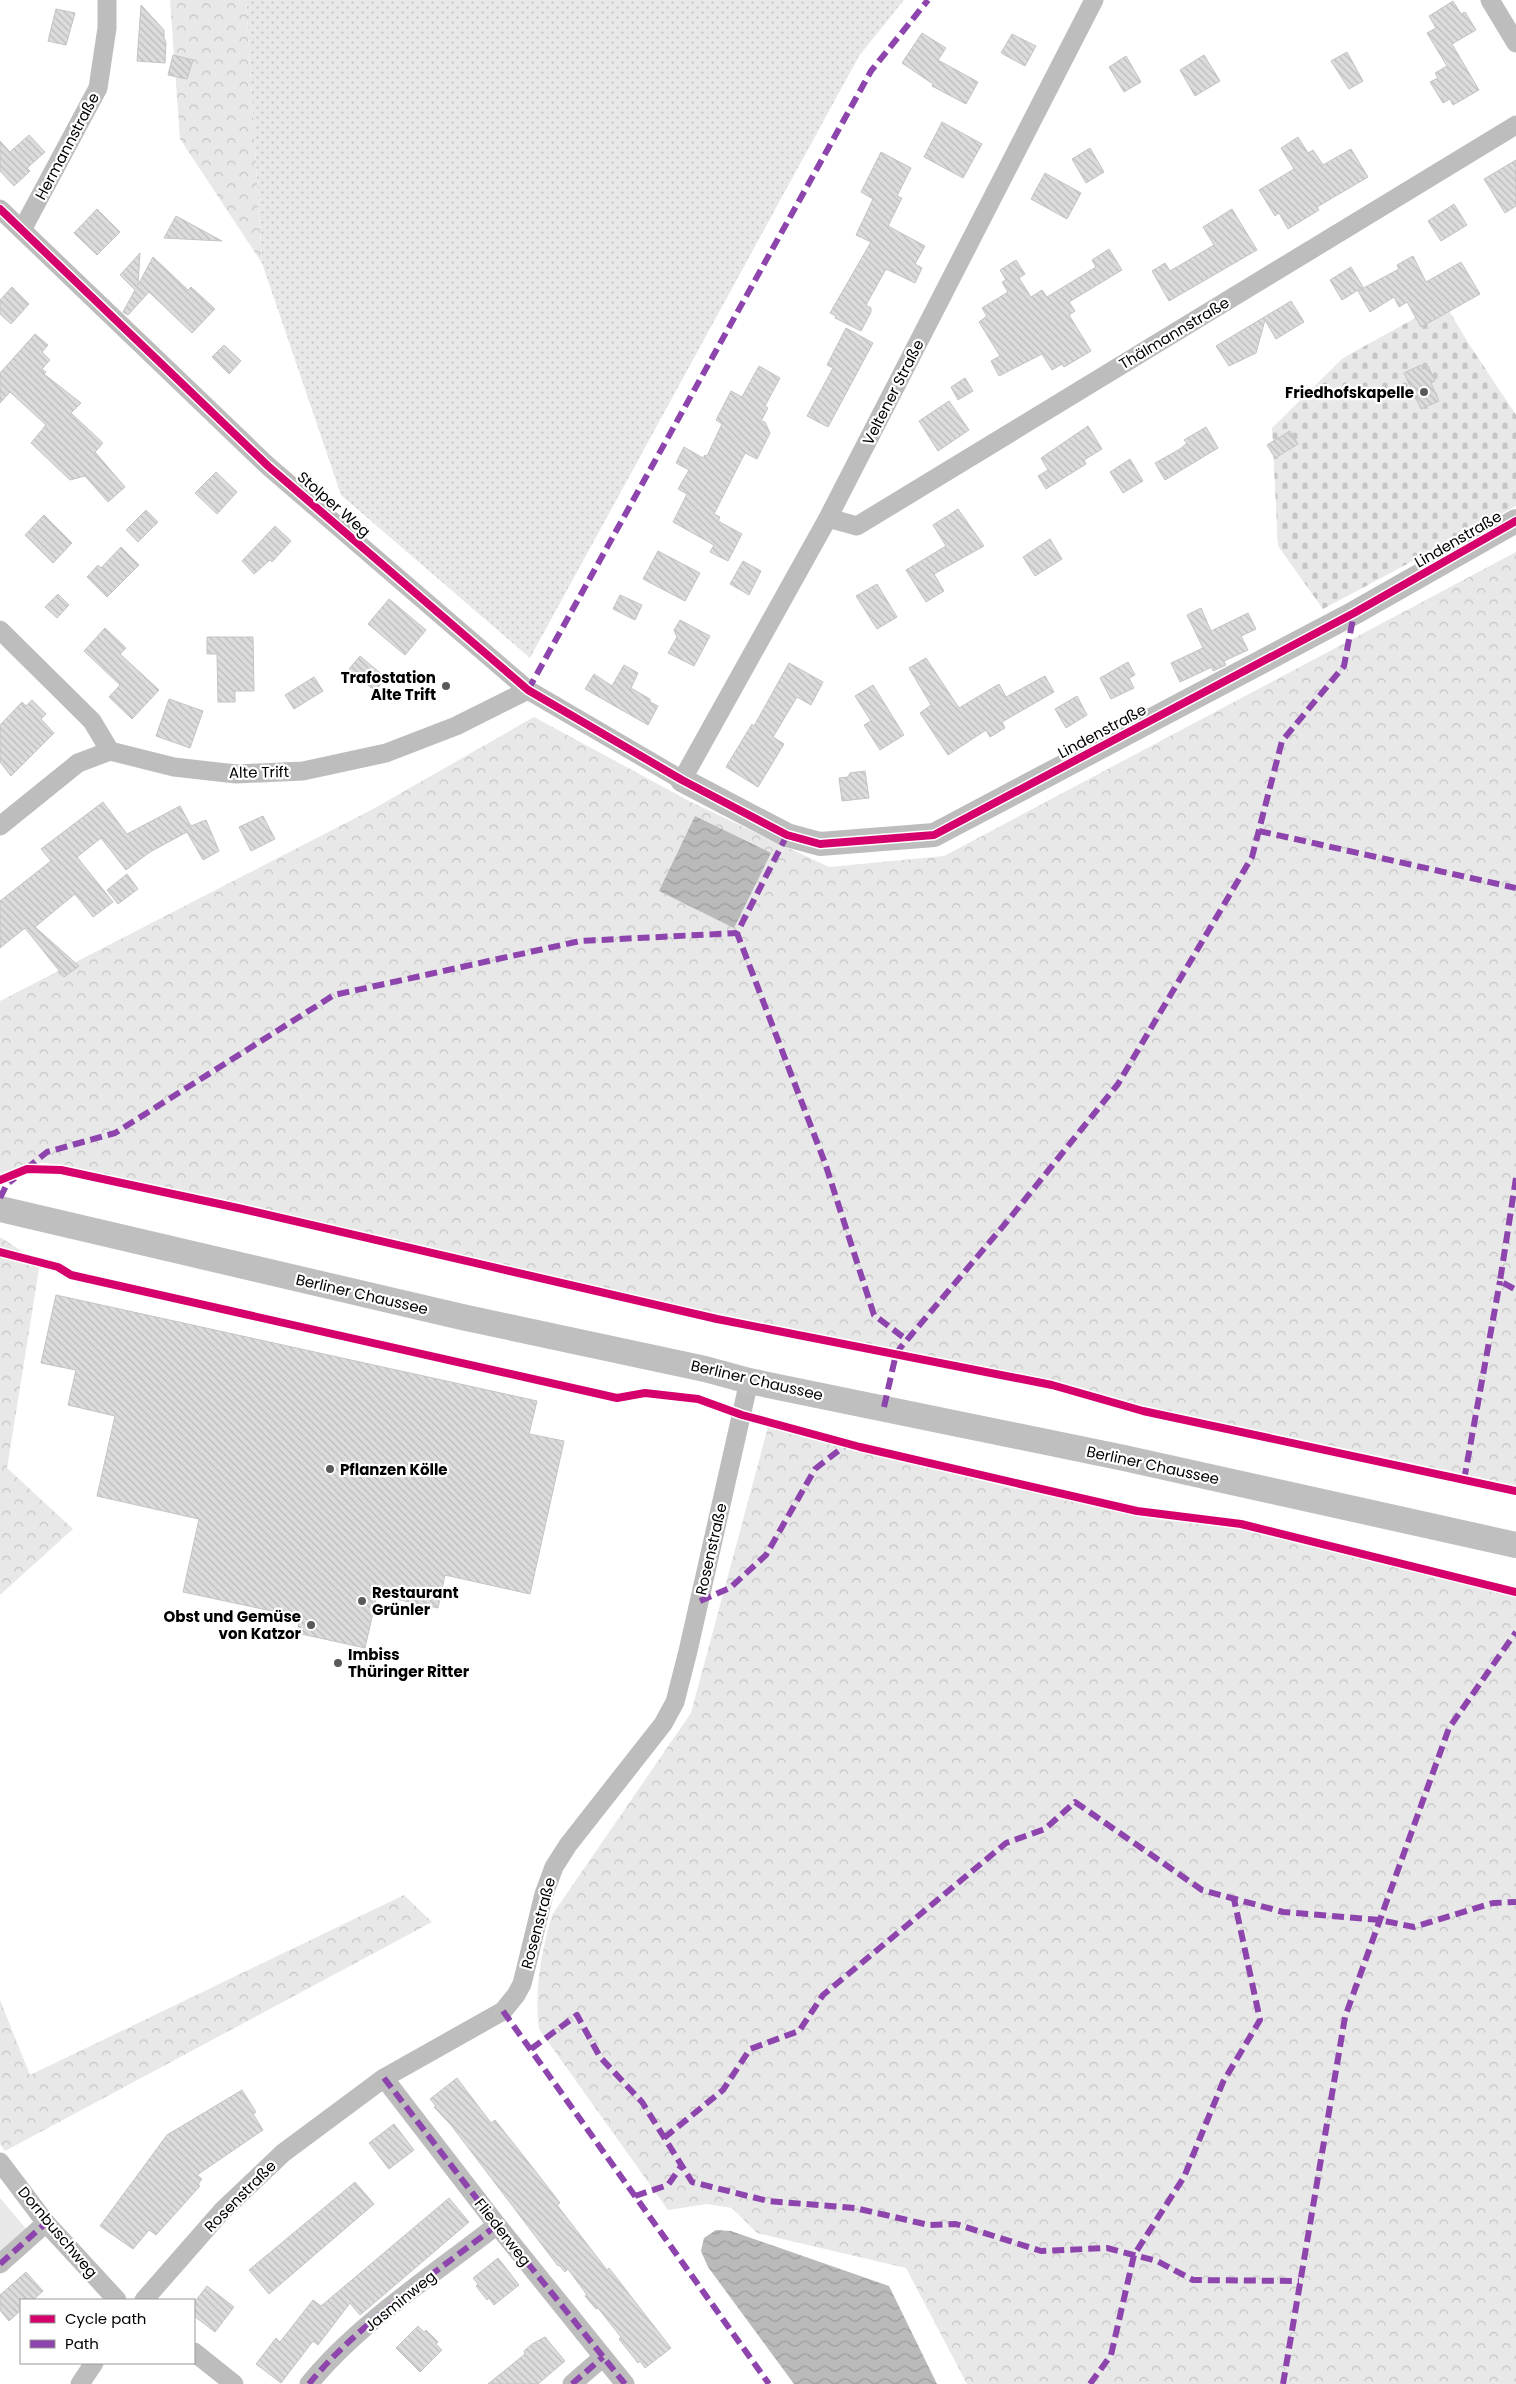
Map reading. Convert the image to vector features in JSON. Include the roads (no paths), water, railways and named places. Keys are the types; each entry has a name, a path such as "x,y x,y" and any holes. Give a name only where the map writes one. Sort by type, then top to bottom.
{"main road":[{"name":"Berliner Chaussee","path":"0,1209 462,1317 705,1369 749,1381 1124,1458 1516,1544"}],"street":[{"name":"Hermannstraße","path":"22,230 98,88 107,28 107,0"},
{"name":"Veltener Straße","path":"682,780 828,518 1094,0"},
{"path":"1490,0 1516,43"},
{"name":"Thälmannstraße","path":"828,518 857,526 1516,125"},
{"name":"Stolper Weg","path":"0,209 268,466 528,690 682,780"},
{"name":"Lindenstraße","path":"682,780 787,835 820,844 934,835 1354,613 1516,522"},
{"path":"0,630 92,721 110,752 78,763 0,826"},
{"name":"Alte Trift","path":"110,752 174,767 236,774 304,771 386,753 456,726 528,690"},
{"name":"Rosenstraße","path":"145,2299 222,2211 282,2153 384,2078 502,2011 516,1995 522,1984 544,1894 554,1867 568,1845 663,1724 675,1702 749,1381"},
{"name":"Fliederweg","path":"384,2078 497,2225 625,2384"},
{"name":"Dornbuschweg","path":"0,2162 46,2224 116,2299"},
{"path":"0,2264 46,2224"},
{"name":"Jasminweg","path":"309,2384 320,2370 374,2321 497,2225"},
{"path":"195,2353 234,2384"},
{"path":"572,2384 603,2357"},
{"path":"69,2384 86,2373"}],"water":[{"path":"695,816 771,853 734,928 659,891"},
{"path":"716,2230 731,2231 889,2286 937,2384 794,2384 708,2267 701,2251 704,2238"}],"place":[{"name":"Friedhofskapelle","path":"1424,392"},
{"name":"Trafostation Alte Trift","path":"446,686"},
{"name":"Pflanzen Kölle","path":"330,1469"},
{"name":"Restaurant Grünler","path":"362,1601"},
{"name":"Obst und Gemüse von Katzor","path":"311,1625"},
{"name":"Imbiss Thüringer Ritter","path":"338,1663"}]}
